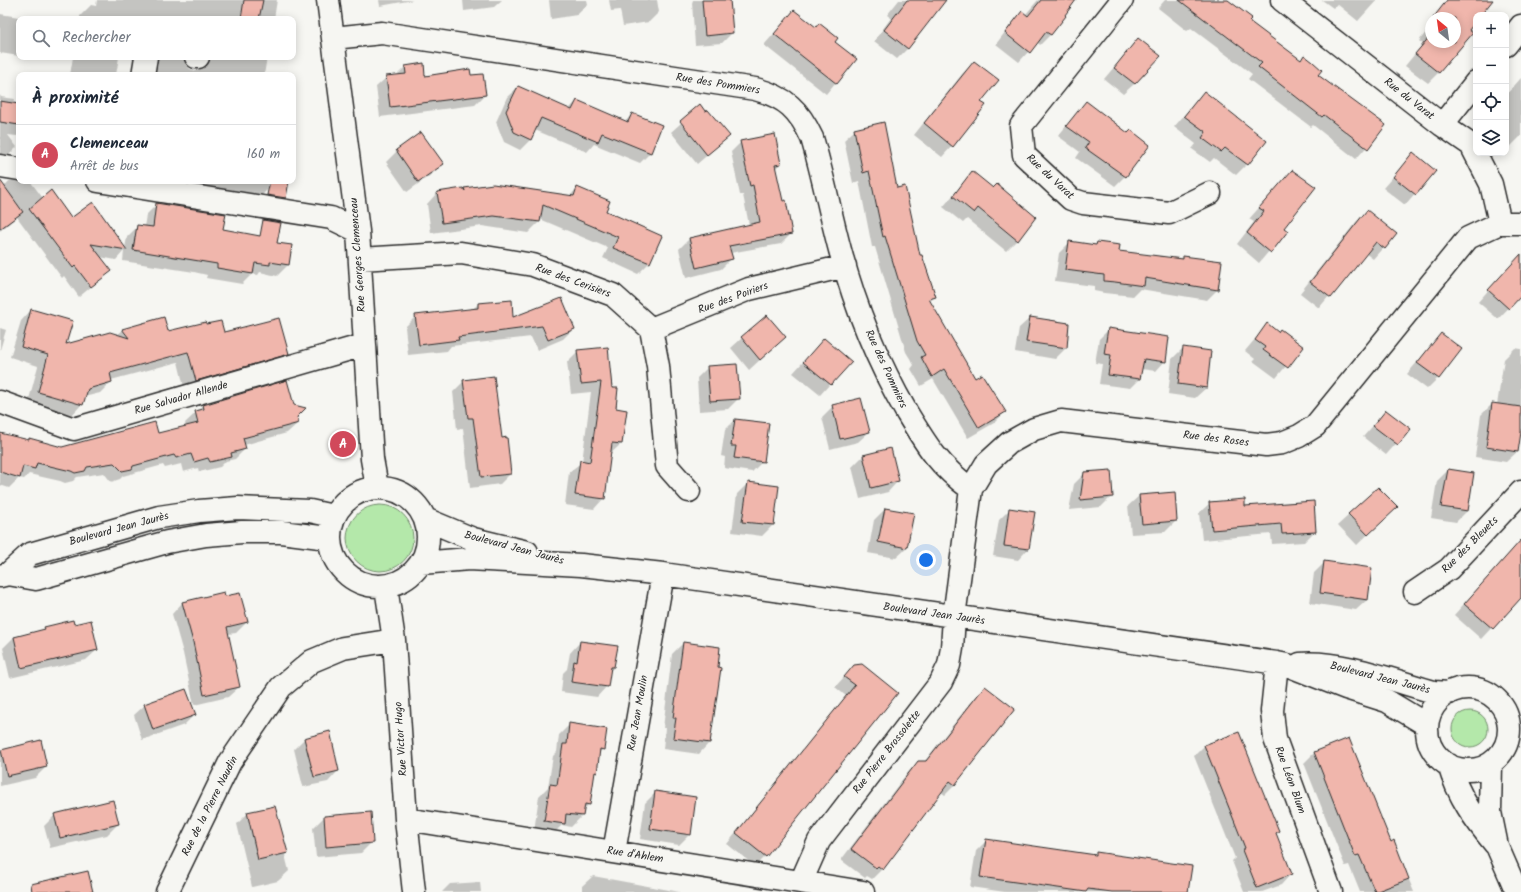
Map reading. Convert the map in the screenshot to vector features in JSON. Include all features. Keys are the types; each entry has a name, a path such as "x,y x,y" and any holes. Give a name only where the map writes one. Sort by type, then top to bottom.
{"street":[{"name":"Rue Georges Clemenceau","path":"328,0 358,231 372,459 377,487"},
{"name":"Rue du Varat","path":"1122,0 1021,126 1024,155 1071,198 1083,203 1169,213 1210,193"},
{"name":"Rue du Varat","path":"1282,0 1442,125 1471,145 1510,223"},
{"path":"1509,41 1521,26"},
{"name":"Rue des Pommiers","path":"333,38 382,33 747,88 771,93 796,110 804,121 812,138 845,266 871,341 898,396 928,448 951,475 971,489"},
{"path":"144,72 146,60"},
{"path":"1442,125 1474,84"},
{"path":"0,166 16,169"},
{"path":"130,184 330,218 358,231"},
{"name":"Rue des Roses","path":"954,616 971,489 986,464 1009,443 1034,429 1061,421 1266,445 1282,443 1299,436 1315,426 1343,394 1468,238 1510,223"},
{"name":"Rue des Cerisiers","path":"360,259 462,253 533,265 613,295 651,329"},
{"name":"Rue des Poiriers","path":"651,329 749,289 845,266"},
{"path":"651,329 658,366 667,466 688,491"},
{"name":"Rue Salvador Allende","path":"0,402 74,429 364,345"},
{"path":"377,487 393,489 406,496 418,506 425,519 428,534 427,549 421,562 406,578 386,587 365,585 346,575 333,558 328,538 333,516 344,501 360,491 377,487"},
{"name":"Rue des Bleuets","path":"1415,592 1449,569 1521,492"},
{"name":"Boulevard Jean Jaurès","path":"4,575 30,554 159,517 199,510 238,508 310,511 333,516"},
{"name":"Boulevard Jean Jaurès","path":"425,519 473,539 581,565"},
{"name":"Boulevard Jean Jaurès","path":"4,575 36,579 167,542 206,536 242,532 281,532 328,538"},
{"name":"Boulevard Jean Jaurès","path":"421,562 469,559 581,565 663,574 1282,664 1310,663 1342,667 1434,692 1449,693"},
{"name":"Rue Jean Moulin","path":"614,852 663,574"},
{"name":"Rue Victor Hugo","path":"386,587 394,640 406,819 414,892"},
{"name":"Rue Pierre Brossolette","path":"801,882 819,841 941,682 949,664 954,616"},
{"name":"Rue de la Pierre Naudin","path":"167,892 230,762 281,688 312,661 318,658 343,648 394,640"},
{"name":"Boulevard Jean Jaurès","path":"1282,664 1346,688 1387,701 1427,725"},
{"name":"Rue Léon Blum","path":"1282,664 1272,711 1275,740 1331,892"},
{"path":"1462,688 1476,688 1510,703 1506,711 1509,721 1509,732 1514,737 1491,764 1477,769 1462,770 1449,765 1439,758 1432,748 1428,737 1427,725 1434,706 1449,693 1462,688"},
{"path":"1491,764 1490,812 1498,846 1517,892"},
{"path":"1449,765 1453,781 1474,819 1498,846"},
{"name":"Rue d'Ahlem","path":"406,819 863,892"}],"green space":[{"path":"380,505 393,508 403,515 410,525 413,538 410,551 403,561 393,568 380,571 367,568 357,561 350,551 347,538 350,525 357,515 367,508"},
{"path":"1470,711 1480,714 1485,719 1488,729 1485,739 1480,744 1470,747 1460,744 1455,739 1452,729 1455,719 1460,714"}],"building":[{"path":"244,0 263,0 260,16 241,16"},
{"path":"702,0 730,0 733,33 705,36"},
{"path":"907,0 946,0 908,49 884,30"},
{"path":"1041,0 1076,0 1051,35 1046,32 1030,53 1005,33 1022,11 1028,16"},
{"path":"1179,0 1228,0 1252,18 1249,21 1301,60 1304,55 1313,62 1322,70 1318,75 1386,125 1368,149 1324,115 1322,117 1258,67 1262,63"},
{"path":"1447,0 1493,0 1483,12 1473,12 1473,25 1469,30 1473,33 1461,47 1461,12 1438,12"},
{"path":"794,10 816,27 819,23 838,38 835,42 857,59 837,84 774,34"},
{"path":"1138,38 1161,56 1135,84 1114,68"},
{"path":"1425,42 1425,48 1460,48 1439,73 1415,54"},
{"path":"974,61 999,80 981,102 986,105 953,147 924,123"},
{"path":"424,63 425,76 470,69 471,75 483,74 486,95 390,107 386,76 406,74 405,66"},
{"path":"518,86 572,110 577,100 628,122 632,113 662,125 651,153 602,133 598,142 541,118 531,140 514,132 506,111"},
{"path":"1204,91 1267,141 1248,165 1225,148 1221,152 1202,138 1206,132 1184,116"},
{"path":"0,101 16,104 16,125 0,122"},
{"path":"1086,101 1128,133 1131,130 1150,145 1126,177 1085,148 1089,142 1066,126"},
{"path":"700,104 705,111 708,110 730,136 707,155 680,121"},
{"path":"884,122 897,188 905,186 920,255 922,255 936,297 929,299 975,378 982,374 1006,412 979,428 944,369 932,377 921,357 925,355 917,341 885,236 883,237 869,171 863,173 854,129"},
{"path":"421,132 444,164 418,182 396,150"},
{"path":"775,134 781,164 775,165 783,201 786,200 792,234 729,246 733,259 696,268 689,238 760,222 753,185 750,186 740,141"},
{"path":"1413,152 1436,171 1416,195 1393,177"},
{"path":"1292,170 1316,187 1284,228 1288,231 1271,253 1247,233 1264,211 1259,208"},
{"path":"972,171 993,188 997,184 1036,217 1018,241 978,208 974,213 953,196"},
{"path":"0,180 23,212 0,229"},
{"path":"269,184 288,184 286,198 267,195"},
{"path":"493,184 574,196 577,187 610,201 606,211 662,236 650,263 613,248 618,237 543,205 540,222 494,216 442,223 437,192 463,188 465,191 464,188"},
{"path":"51,190 71,218 93,202 127,250 91,244 112,271 91,287 75,266 73,268 29,209"},
{"path":"156,203 226,214 223,229 260,236 263,220 281,223 277,243 292,245 289,265 270,262 270,265 255,263 253,274 217,268 217,264 133,250 137,225 153,227"},
{"path":"1367,210 1397,234 1385,249 1376,242 1331,298 1310,282"},
{"path":"1069,241 1096,245 1097,242 1120,245 1119,251 1183,259 1183,256 1222,261 1218,290 1145,278 1144,286 1104,281 1104,275 1065,270"},
{"path":"1521,254 1521,296 1509,309 1488,290"},
{"path":"562,298 575,329 548,340 542,326 458,337 459,340 419,345 415,315 478,308 478,303 512,300 513,317"},
{"path":"31,309 73,321 66,344 110,332 129,338 122,329 164,317 168,331 206,322 206,324 221,321 224,332 279,318 289,354 196,381 188,352 110,373 112,382 88,389 83,405 38,392 48,355 21,347"},
{"path":"767,315 786,337 760,360 741,337"},
{"path":"1030,317 1069,323 1067,348 1026,342"},
{"path":"1267,323 1278,332 1280,329 1304,347 1288,368 1263,350 1265,347 1255,340"},
{"path":"1108,328 1169,337 1166,362 1144,359 1140,379 1108,375 1111,355 1104,354"},
{"path":"1441,333 1462,349 1439,379 1417,363"},
{"path":"824,338 852,362 831,385 803,362"},
{"path":"608,347 612,388 618,388 616,408 627,410 622,444 612,443 605,499 575,495 580,460 590,462 601,382 581,384 577,350"},
{"path":"1183,347 1211,351 1207,388 1178,384"},
{"path":"737,364 740,399 710,401 707,366"},
{"path":"494,376 502,438 507,437 511,474 481,477 473,418 468,418 463,380"},
{"path":"287,380 294,405 306,408 297,417 299,423 243,438 246,449 231,453 232,457 210,462 208,458 194,462 191,454 176,458 174,455 133,466 132,469 122,471 114,463 87,467 85,471 75,473 37,463 35,469 23,466 20,478 0,472 0,433 29,440 29,438 62,447 155,422 158,433 198,423 195,411 204,409 203,405"},
{"path":"861,398 870,432 840,439 832,405"},
{"path":"1492,403 1521,407 1521,432 1518,452 1486,447"},
{"path":"1386,410 1411,429 1398,445 1373,426"},
{"path":"735,419 769,423 764,462 734,458 736,446 731,446"},
{"path":"891,448 899,481 871,488 863,455"},
{"path":"1448,469 1474,473 1468,511 1441,507"},
{"path":"1111,470 1113,497 1080,500 1084,472"},
{"path":"748,482 779,486 774,525 742,522"},
{"path":"1378,487 1398,507 1368,535 1348,514"},
{"path":"1175,492 1177,521 1142,524 1139,495"},
{"path":"1245,499 1245,506 1314,501 1316,532 1282,534 1281,524 1212,530 1209,502"},
{"path":"885,508 914,513 907,548 878,542"},
{"path":"1009,508 1035,512 1029,549 1004,546"},
{"path":"1521,540 1521,598 1493,629 1464,604"},
{"path":"1324,561 1372,568 1368,600 1320,593"},
{"path":"224,592 225,596 240,593 248,622 227,627 240,687 204,695 193,642 182,602"},
{"path":"73,620 74,624 91,620 98,650 21,668 14,637 45,629 44,627"},
{"path":"580,641 618,646 614,667 611,667 608,687 571,682 574,661 577,662"},
{"path":"683,642 720,647 718,667 721,668 710,743 673,738 676,718 673,718"},
{"path":"862,664 898,693 766,857 736,833 855,685 844,677 854,665"},
{"path":"985,686 1015,709 955,785 950,781 883,870 878,866 876,868 851,849 918,761 926,761"},
{"path":"186,689 196,715 153,730 144,704"},
{"path":"569,723 607,729 604,750 600,749 597,773 595,772 590,805 585,804 583,816 566,814 565,824 544,821 550,784 557,785 563,744 567,744"},
{"path":"330,731 339,771 314,777 304,738"},
{"path":"1239,732 1279,831 1276,833 1292,874 1257,888 1242,850 1245,848 1204,745"},
{"path":"1349,738 1391,842 1394,840 1409,879 1375,892 1359,855 1355,856 1314,752"},
{"path":"41,740 47,767 7,776 1,750"},
{"path":"655,791 696,797 691,835 650,829"},
{"path":"113,800 119,824 60,838 54,814"},
{"path":"275,806 288,853 258,860 247,812"},
{"path":"371,812 373,843 326,847 324,816"},
{"path":"986,839 1096,855 1096,852 1192,866 1188,892 1112,892 1088,889 1086,892 980,877"},
{"path":"88,871 93,892 32,892 31,884"}],"place":[{"name":"Clemenceau","path":"343,444"}]}
